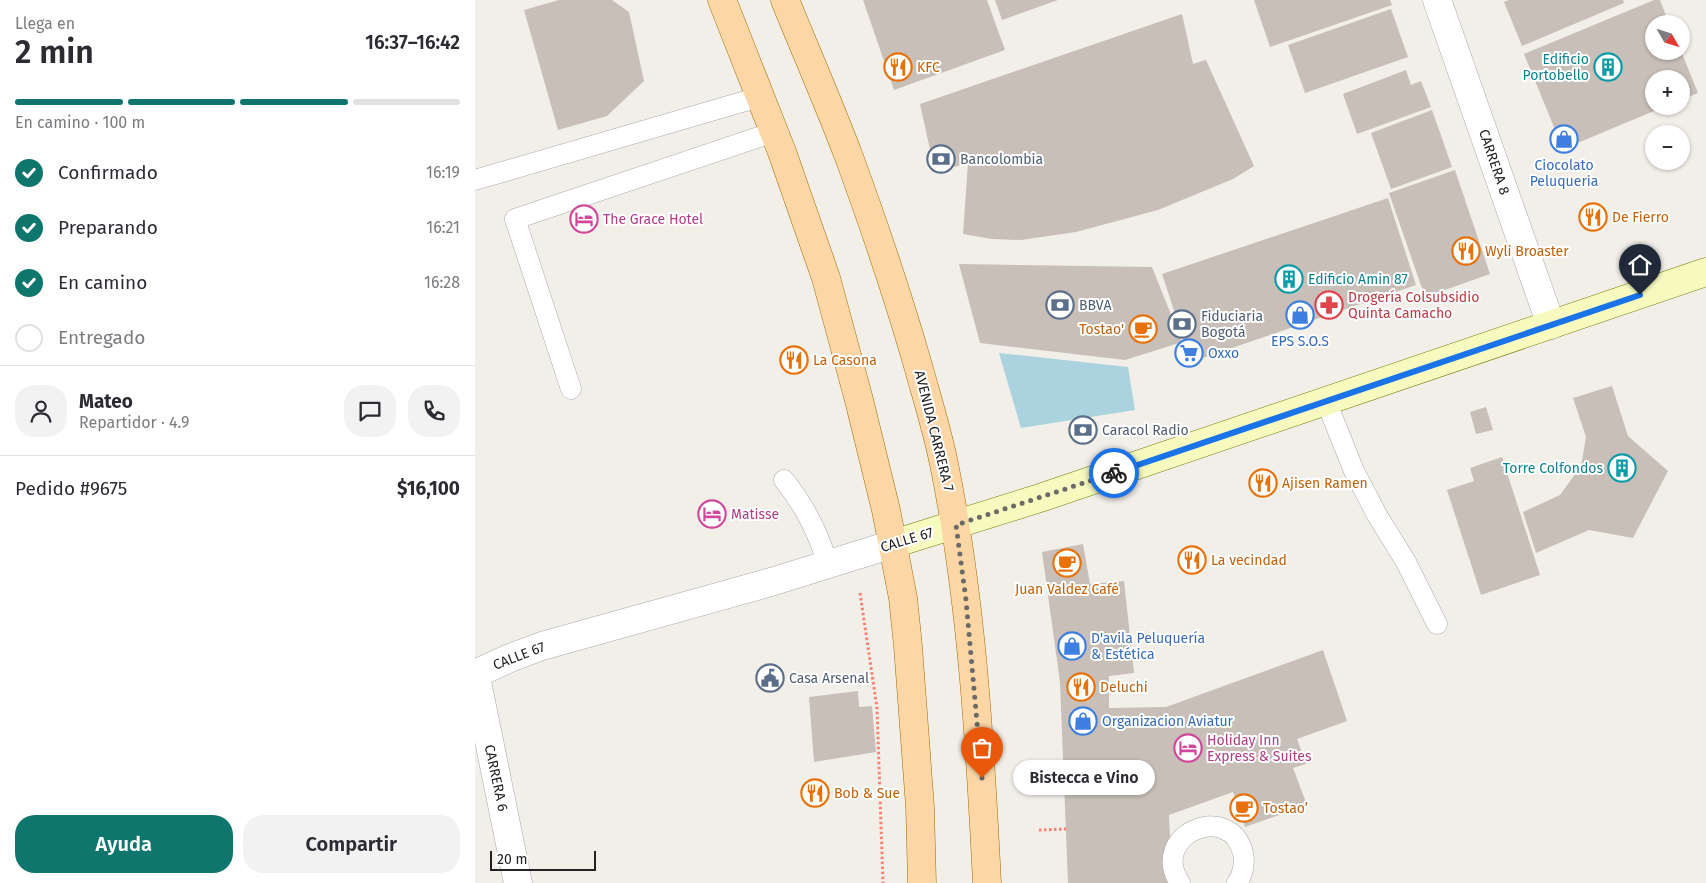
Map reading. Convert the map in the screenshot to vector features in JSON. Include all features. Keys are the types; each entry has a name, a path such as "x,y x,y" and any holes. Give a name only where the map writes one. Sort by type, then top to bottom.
{"main road":[{"path":"722,0 774,132 826,278 871,446 903,598 919,806 922,883"},
{"name":"AVENIDA CARRERA 7","path":"785,0 848,155 890,272 935,426 956,525 966,600 979,740 987,883"},
{"name":"CALLE 67","path":"893,544 1040,498 1706,272"}],"street":[{"name":"CARRERA 8","path":"1437,0 1551,325"},
{"name":"CALLE 67","path":"475,674 542,646 771,582 893,544"},
{"name":"CARRERA 6","path":"475,674 518,883"}],"lane":[{"path":"475,180 759,97"},
{"path":"571,389 515,219 774,132"},
{"path":"1326,401 1354,471 1377,515 1406,562 1437,624"},
{"path":"784,480 809,516 820,538 828,564"},
{"path":"1180,883 1174,871 1173,859 1176,848 1182,838 1191,830 1202,826 1225,830 1235,837 1241,847 1244,858 1243,870 1237,883"}],"path":[{"path":"860,593 877,708 883,883"},
{"path":"1039,830 1066,830"}],"water":[{"path":"999,353 1128,367 1135,410 1021,428"}],"building":[{"path":"559,0 612,0 629,12 644,81 607,116 558,130 524,10"},
{"path":"863,0 987,0 1005,50 894,90"},
{"path":"995,0 1058,0 1002,20"},
{"path":"1254,0 1390,0 1392,5 1270,47"},
{"path":"1509,0 1623,0 1624,3 1522,46 1504,2"},
{"name":"Edificio Portobello","path":"1654,0 1660,0 1666,15 1645,15 1645,60 1685,60 1689,70 1645,70 1645,115 1563,149 1524,54"},
{"path":"1391,9 1408,57 1305,93 1288,45"},
{"path":"1182,14 1193,64 1206,60 1254,166 1233,179 1158,210 1076,232 1021,240 992,239 963,234 968,163 935,172 920,104"},
{"path":"1406,70 1411,85 1421,81 1431,107 1357,134 1343,94"},
{"name":"Edificio Portobello","path":"1690,73 1698,93 1690,96"},
{"path":"1432,110 1452,167 1391,189 1371,133"},
{"path":"1455,170 1490,274 1425,297 1389,193"},
{"name":"Edificio Amin 87","path":"1388,198 1416,285 1191,362 1162,274"},
{"path":"959,264 1152,267 1182,342 1125,360 980,343"},
{"name":"Torre Colfondos","path":"1612,386 1628,436 1668,471 1633,538 1589,530 1536,553 1523,512 1560,495 1581,466 1586,437 1573,398"},
{"path":"1486,407 1493,430 1476,434 1470,412"},
{"path":"1502,457 1540,575 1481,595 1447,490 1474,481 1470,468"},
{"path":"1083,544 1090,584 1124,581 1134,673 1109,676 1109,708 1166,707 1323,650 1347,721 1297,739 1306,764 1293,768 1307,805 1245,827 1233,792 1169,815 1172,883 1068,883 1060,682 1042,552"},
{"path":"858,691 859,707 872,706 876,752 814,762 809,697"}],"way so far":[{"path":"982,778 966,600 956,525 1114,473"}],"place":[{"name":"KFC","path":"898,67"},
{"name":"Edificio Portobello","path":"1608,67"},
{"name":"Ciocolato Peluqueria","path":"1564,139"},
{"name":"Bancolombia","path":"941,159"},
{"name":"De Fierro","path":"1593,217"},
{"name":"The Grace Hotel","path":"584,219"},
{"name":"Wyli Broaster","path":"1466,251"},
{"name":"Edificio Amin 87","path":"1289,279"},
{"name":"BBVA","path":"1060,305"},
{"name":"Drogería Colsubsidio Quinta Camacho","path":"1329,305"},
{"name":"EPS S.O.S","path":"1300,315"},
{"name":"Fiduciaria Bogotá","path":"1182,324"},
{"name":"Tostao'","path":"1143,329"},
{"name":"Oxxo","path":"1189,353"},
{"name":"La Casona","path":"794,360"},
{"name":"Caracol Radio","path":"1083,430"},
{"name":"Torre Colfondos","path":"1622,468"},
{"name":"Ajisen Ramen","path":"1263,483"},
{"name":"Matisse","path":"712,514"},
{"name":"La vecindad","path":"1192,560"},
{"name":"Juan Valdez Café","path":"1067,563"},
{"name":"D'avila Peluquería & Estética","path":"1072,646"},
{"name":"Casa Arsenal","path":"770,678"},
{"name":"Deluchi","path":"1081,687"},
{"name":"Organizacion Aviatur","path":"1083,721"},
{"name":"Holiday Inn Express & Suites","path":"1188,748"},
{"name":"Bistecca e Vino","path":"982,778"},
{"name":"Bob & Sue","path":"815,793"},
{"name":"Tostao’","path":"1244,808"}],"route":[{"path":"1114,473 1640,295"}]}
